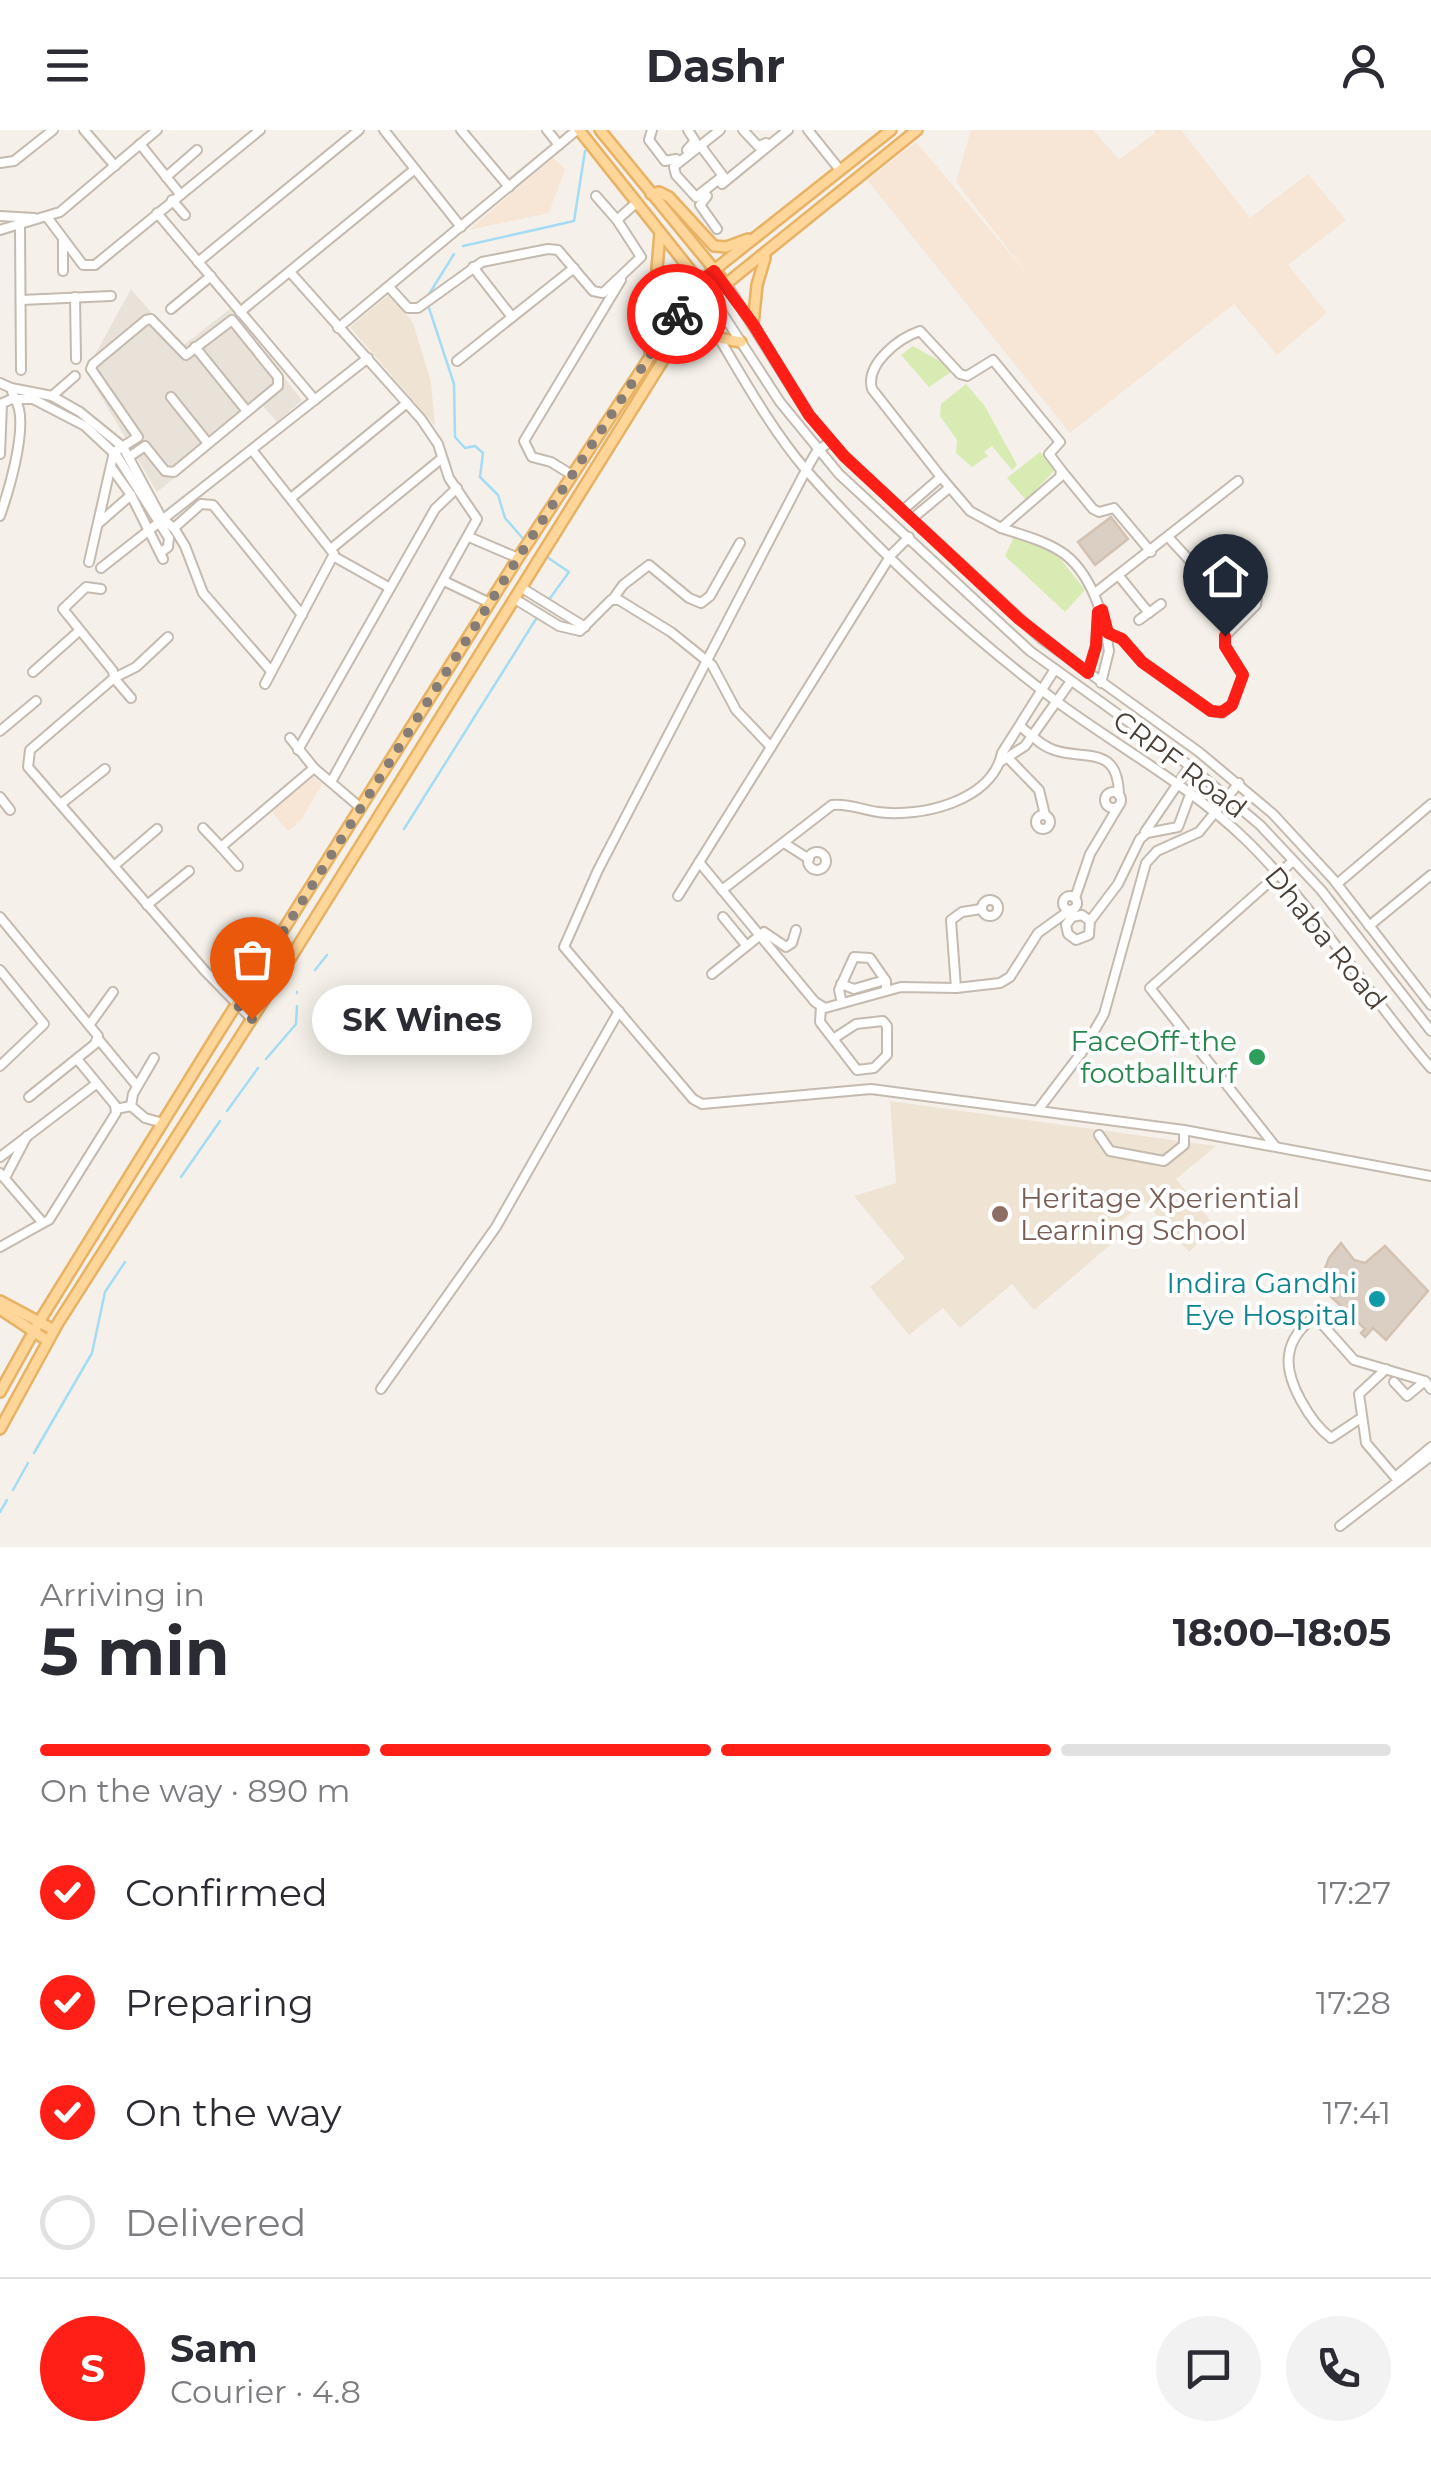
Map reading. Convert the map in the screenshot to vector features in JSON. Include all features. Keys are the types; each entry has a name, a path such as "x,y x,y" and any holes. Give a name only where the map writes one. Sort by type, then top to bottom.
{"main road":[{"path":"578,130 711,296"},
{"path":"600,130 727,286"},
{"path":"0,1392 36,1326 524,548 700,282 891,130"},
{"path":"0,1428 54,1330 665,357 711,296 917,130"},
{"path":"652,194 660,192 669,197 714,246 752,240"},
{"path":"650,355 660,231"},
{"path":"753,324 756,284 768,252"},
{"path":"665,357 688,342 708,336 741,342"},
{"path":"590,447 604,454"},
{"path":"0,1300 36,1326 48,1341"},
{"path":"0,1308 36,1326 54,1330"}],"street":[{"path":"0,163 14,160 53,130"},
{"path":"84,130 114,166"},
{"path":"157,130 71,204 43,218 0,229 0,217 43,218 83,265 90,266 260,130"},
{"path":"198,262 359,130"},
{"path":"384,130 461,227"},
{"path":"462,130 508,187"},
{"path":"547,130 559,145"},
{"path":"338,328 578,130"},
{"path":"652,130 649,140 671,162 694,144 694,136 688,130"},
{"path":"700,145 722,176 696,198 674,170 700,145 720,130"},
{"path":"744,130 758,146 785,130"},
{"path":"718,229 701,208 701,200 785,130"},
{"path":"808,130 840,170"},
{"path":"140,144 166,176 185,216"},
{"path":"166,176 198,150"},
{"path":"240,312 415,169"},
{"path":"572,475 551,462 532,457 524,441 640,254 596,196"},
{"path":"617,220 636,203"},
{"path":"248,204 256,213"},
{"path":"157,213 314,400"},
{"path":"20,226 22,370"},
{"path":"63,271 64,241"},
{"path":"389,287 408,308 418,308 490,259 548,249 558,250 597,293 607,290 626,272"},
{"path":"473,267 512,317"},
{"path":"458,361 574,268"},
{"path":"290,272 431,432 440,459 478,519 331,782"},
{"path":"171,310 211,276"},
{"path":"727,286 809,415 831,441 1030,629 1239,783 1337,884 1431,1006"},
{"path":"21,300 110,296"},
{"name":"CRPF Road","path":"711,296 817,451 1006,630 1229,797 1294,861 1431,1031"},
{"path":"75,298 76,359"},
{"path":"146,320 151,320 182,354 195,347 232,320 280,382 170,472 145,446 91,369 146,320"},
{"path":"1088,673 1100,610 1095,592 1059,546 1001,528 970,512 872,389 869,381 878,361 920,331 960,374 967,376 993,360 1056,434 1060,444 1050,454 1092,508 1099,512 1114,508 1150,552"},
{"name":"Dhaba Road","path":"719,338 765,414 806,470 890,556 1042,690 1216,814 1278,875 1431,1068"},
{"path":"195,347 246,410"},
{"path":"101,568 368,358"},
{"path":"52,396 75,376"},
{"path":"0,382 52,396 80,412 119,449 169,538 162,556 131,495 111,467"},
{"path":"0,516 15,459 20,411 12,399 11,388"},
{"path":"171,397 207,442"},
{"path":"0,454 1,404 12,399 33,399 58,408 129,457 160,521 174,528 203,593 271,672"},
{"path":"291,498 407,403"},
{"path":"89,562 111,467 119,449 138,436"},
{"path":"831,441 817,451 806,470 564,942 619,1012 693,1100 702,1104 870,1089 1184,1130 1431,1176"},
{"path":"129,457 145,446"},
{"path":"252,450 332,552 390,588"},
{"path":"265,684 332,552 440,459"},
{"path":"1001,528 1056,481 1061,470"},
{"path":"903,510 941,478"},
{"path":"1095,592 1238,481"},
{"path":"298,750 435,510 457,488"},
{"path":"913,518 949,488"},
{"path":"98,522 131,495"},
{"path":"174,528 201,504 213,505 302,615"},
{"path":"469,537 518,558"},
{"path":"678,896 890,556 910,537"},
{"path":"1108,633 1122,639 1142,662 1211,711 1222,712 1232,705 1243,675 1225,646 1225,636 1256,605 1257,598 1219,552 1193,564 1169,538"},
{"path":"515,599 559,626 570,630 585,627 614,599 623,584 649,564 688,598 701,603 710,596 740,543"},
{"path":"1119,576 1148,613"},
{"path":"444,581 490,603"},
{"path":"101,589 86,587 63,609 131,698"},
{"path":"522,588 585,627"},
{"path":"614,599 671,632 707,659 736,710 771,747"},
{"path":"1139,620 1161,604"},
{"path":"1100,610 1104,612 1108,633 1108,655 1101,683"},
{"path":"33,672 79,631"},
{"path":"168,637 136,667 114,678 30,750 26,758 28,767 147,905 252,1019"},
{"path":"1094,651 1108,655"},
{"path":"1005,760 1054,669"},
{"path":"722,890 832,805 881,813 932,808 962,800 1033,736 1071,681"},
{"path":"0,732 36,701"},
{"path":"840,984 854,989 886,985 989,986 1006,980 1038,932 1077,904 1075,898 1090,854 1118,807 1117,774 1101,758 1053,750 1020,726"},
{"path":"290,738 314,768 361,808"},
{"path":"1090,921 1118,884 1186,763 1191,746"},
{"path":"1005,760 1039,790 1044,815"},
{"path":"221,847 314,768"},
{"path":"62,803 106,769"},
{"path":"1038,1110 1082,1052 1104,1014 1146,863 1160,849 1199,832 1239,783"},
{"path":"1118,807 1107,806 1104,799 1110,792 1119,795"},
{"path":"1143,835 1178,827 1190,796"},
{"path":"0,797 10,810"},
{"path":"1337,884 1431,804"},
{"path":"115,865 157,828"},
{"path":"203,828 238,866"},
{"path":"784,843 809,859"},
{"path":"1275,1146 1150,988 1294,861"},
{"path":"699,862 821,1007 820,1022 858,1070 874,1068 887,1055 887,1026 882,1022 856,1024 833,1038"},
{"path":"147,905 189,871"},
{"path":"1369,926 1431,875"},
{"path":"956,988 951,920 962,912 982,909"},
{"path":"723,917 746,946"},
{"path":"0,918 137,1086"},
{"path":"712,974 759,935 768,933 786,946 792,944 796,930"},
{"path":"1336,950 1351,930"},
{"path":"842,1003 840,984 850,963 861,956 870,958 886,985"},
{"path":"0,970 44,1024 0,1066"},
{"path":"1358,978 1381,970"},
{"path":"821,1007 886,985"},
{"path":"90,1024 113,992"},
{"path":"382,1388 496,1228 619,1012"},
{"path":"29,1098 99,1040"},
{"path":"131,1106 137,1086 154,1058"},
{"path":"77,1059 116,1109"},
{"path":"0,1156 96,1084"},
{"path":"131,1106 145,1118 163,1124"},
{"path":"0,1246 43,1223 65,1198 116,1109 131,1106"},
{"path":"1099,1135 1110,1151 1164,1161 1184,1145 1184,1130"},
{"path":"29,1132 2,1176 43,1223"},
{"path":"1361,1418 1331,1438 1302,1406 1288,1357 1298,1330 1315,1316 1354,1360 1424,1381 1431,1389"},
{"path":"1386,1369 1361,1390 1366,1443 1394,1477 1409,1470 1431,1447"},
{"path":"1394,1382 1407,1396 1424,1381"},
{"path":"1340,1526 1431,1456"}],"shaded area":[{"path":"971,130 1093,130 1119,160 1154,130 1181,130 1250,218 1308,174 1346,220 1288,265 1327,313 1277,355 1234,304 1070,433 867,180 916,142 1030,277 956,182"},
{"path":"553,158 565,169 549,213 469,230"},
{"path":"131,289 181,347 230,309 302,400 277,422 263,406 157,492 86,371"},
{"path":"390,294 413,323 431,382 435,426 350,327"},
{"path":"312,776 322,784 301,820 288,831 271,811"},
{"name":"Heritage Xperiential Learning School","path":"890,1101 1216,1146 1176,1179 1216,1227 1189,1252 1145,1202 1117,1225 1124,1233 1034,1310 1012,1284 960,1328 943,1308 909,1335 870,1287 905,1258 854,1196 896,1183"}],"green space":[{"path":"913,346 951,372 929,387 901,355"},
{"path":"966,384 984,405 1017,465 1012,470 992,446 984,452 988,456 972,467 956,453 957,440 940,416 941,404"},
{"path":"1040,452 1055,470 1026,500 1007,478"},
{"path":"1014,537 1048,543 1085,590 1065,612 1005,556"}],"building":[{"path":"1111,517 1128,539 1095,565 1078,542"},
{"name":"Indira Gandhi Eye Hospital","path":"1341,1243 1354,1260 1365,1263 1385,1246 1428,1291 1386,1340 1373,1328 1365,1337 1361,1333 1365,1329 1321,1287 1329,1279 1323,1274 1329,1258"}],"waterway":[{"path":"463,246 574,221 585,151"},
{"path":"426,299 454,254"},
{"path":"429,308 454,384 455,437 465,448 475,446 483,453 480,477 498,495 505,518 526,542"},
{"path":"544,555 569,572 548,601"},
{"path":"404,829 536,619"},
{"path":"315,970 327,955"},
{"path":"266,1059 296,1024 297,1006"},
{"path":"227,1111 258,1068"},
{"path":"181,1177 220,1121"},
{"path":"34,1453 92,1353 105,1292 125,1262"},
{"path":"13,1490 28,1463"},
{"path":"0,1512 7,1500"}],"way so far":[{"path":"252,1019 237,1005 518,558 677,314"}],"place":[{"name":"SK Wines","path":"252,1019"},
{"name":"FaceOff-the footballturf","path":"1257,1057"},
{"name":"Heritage Xperiential Learning School","path":"1000,1214"},
{"name":"Indira Gandhi Eye Hospital","path":"1377,1299"}],"route":[{"path":"677,314 700,282 714,271 753,324 809,415 844,456 1019,619 1088,673 1096,646 1098,612 1102,610 1108,633 1122,639 1142,662 1211,711 1222,712 1232,705 1243,675 1225,646 1225,636"}]}
